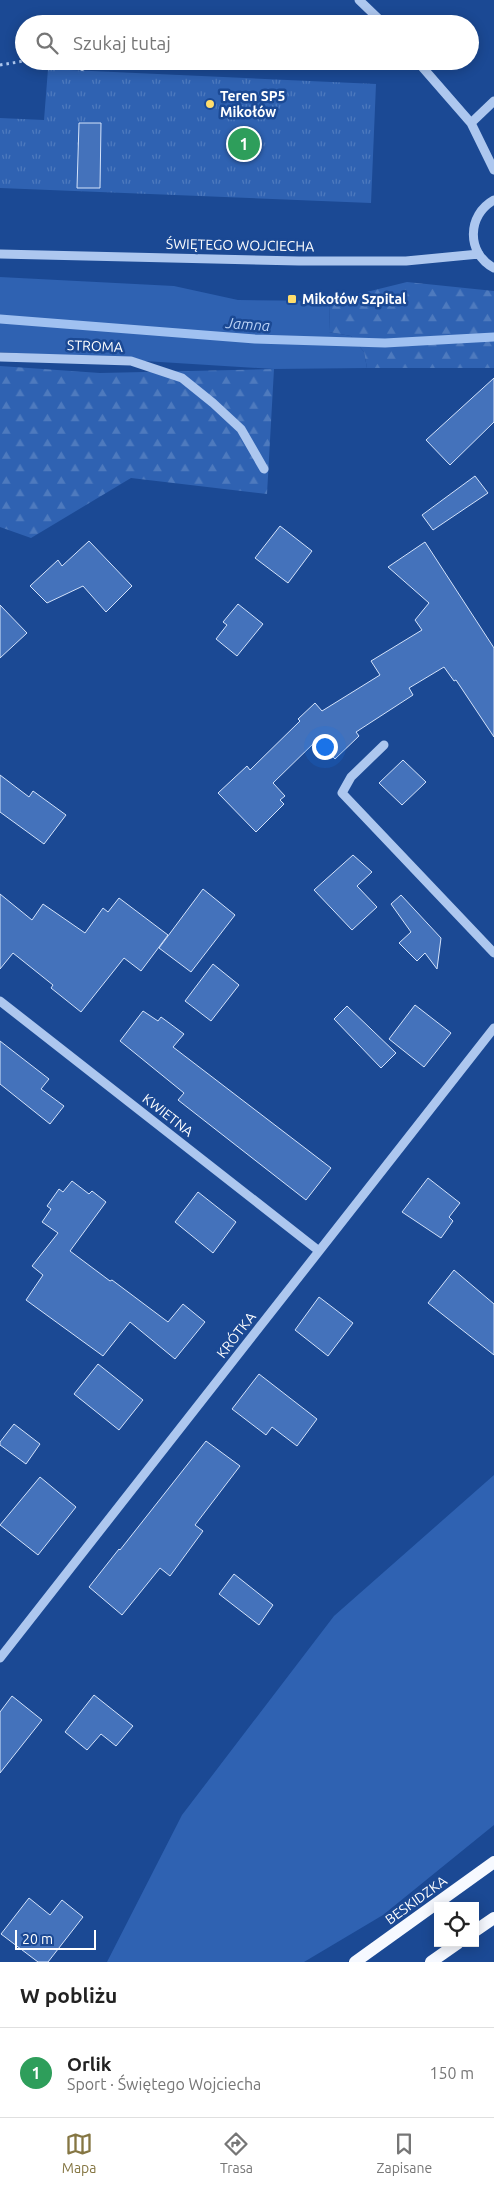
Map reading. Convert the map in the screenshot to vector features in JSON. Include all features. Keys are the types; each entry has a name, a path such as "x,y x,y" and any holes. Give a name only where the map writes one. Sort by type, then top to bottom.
{"main road":[{"name":"BESKIDZKA","path":"355,1962 494,1862"},
{"path":"479,1928 494,1918"},
{"path":"431,1962 452,1947"}],"street":[{"path":"359,0 375,15"},
{"path":"425,70 471,123 494,170"},
{"path":"471,123 494,101"},
{"path":"494,200 480,211 475,222 473,235 479,254 487,264 494,268"},
{"name":"ŚWIĘTEGO WOJCIECHA","path":"0,254 318,261 406,261 479,254"},
{"name":"STROMA","path":"0,357 131,361 182,378 241,429 264,469"},
{"path":"384,745 351,777 342,793 494,952"},
{"name":"KWIETNA","path":"0,1001 319,1251"},
{"name":"KRÓTKA","path":"0,1658 494,1028"}],"path":[{"path":"0,65 15,62"}],"green space":[{"path":"48,70 376,84 371,203 0,188 0,118 44,120"},
{"path":"0,277 174,286 238,300 330,301 329,332 351,336 364,352 367,368 274,369 0,352"},
{"path":"407,282 494,291 494,368 367,368 364,352 351,336 329,332 330,301"},
{"path":"0,366 100,373 274,369 267,494 131,478 31,538 0,527"},
{"path":"494,1475 494,1825 383,1915 304,1962 107,1962 182,1815 334,1616"}],"building":[{"path":"79,123 101,123 100,188 77,188"},
{"path":"494,378 494,422 450,465 426,440"},
{"path":"475,476 488,493 433,530 422,515"},
{"path":"280,526 312,551 288,583 255,558"},
{"path":"89,541 132,586 106,612 83,586 47,603 30,586 58,560 62,566"},
{"path":"425,542 494,648 494,737 456,680 454,681 444,667 409,688 413,695 356,732 359,736 335,759 317,740 273,783 285,796 280,800 284,804 256,832 218,793 247,766 250,770 300,721 298,719 315,703 322,711 380,675 371,661 422,630 415,620 429,603 388,567"},
{"path":"238,604 263,624 237,656 216,639 227,625 223,622"},
{"path":"0,605 27,633 0,658"},
{"path":"403,760 426,782 402,805 379,783"},
{"path":"0,775 29,797 33,791 66,815 44,844 0,812"},
{"path":"353,855 372,872 357,886 377,907 352,930 314,890"},
{"path":"203,889 235,915 191,972 159,948"},
{"path":"0,894 32,920 43,904 85,933 103,908 108,912 119,898 168,935 141,971 124,958 81,1012 51,988 53,985 13,953 0,969"},
{"path":"401,895 441,938 437,969 425,953 417,961 399,943 411,932 391,904"},
{"path":"213,964 239,985 211,1021 185,1001"},
{"path":"415,1005 451,1033 424,1067 389,1039"},
{"path":"347,1006 396,1053 381,1068 334,1019"},
{"path":"143,1011 158,1021 161,1017 184,1034 173,1047 331,1168 306,1200 178,1100 184,1093 120,1041"},
{"path":"0,1041 49,1079 41,1089 64,1106 50,1124 0,1084"},
{"path":"428,1178 460,1203 449,1217 453,1221 441,1238 402,1212"},
{"path":"72,1181 89,1194 92,1191 106,1202 70,1251 168,1322 183,1304 205,1322 175,1359 130,1322 103,1356 26,1300 43,1275 32,1266 58,1233 42,1222 51,1209 47,1206 59,1189 63,1192"},
{"path":"198,1192 236,1222 213,1253 175,1222"},
{"path":"454,1270 494,1304 494,1355 428,1303"},
{"path":"319,1297 353,1323 328,1356 295,1330"},
{"path":"98,1364 143,1400 119,1430 74,1394"},
{"path":"259,1374 317,1419 297,1446 272,1427 266,1435 232,1409"},
{"path":"14,1424 40,1444 26,1464 0,1445 0,1442"},
{"path":"206,1441 240,1466 195,1525 203,1531 170,1576 160,1568 122,1615 89,1587"},
{"path":"40,1477 76,1507 38,1555 0,1525"},
{"path":"234,1574 273,1605 259,1625 219,1594"},
{"path":"94,1695 133,1726 116,1746 101,1734 87,1750 65,1732"},
{"path":"12,1696 42,1720 0,1773 0,1712"},
{"path":"29,1898 50,1915 62,1900 83,1917 48,1962 38,1962 1,1934"}],"waterway":[{"name":"Jamna","path":"0,319 255,339 385,343 494,337"}],"place":[{"name":"Teren SP5 Mikołów","path":"210,104"},
{"name":"Orlik","path":"244,144"},
{"name":"Mikołów Szpital","path":"292,299"}]}
